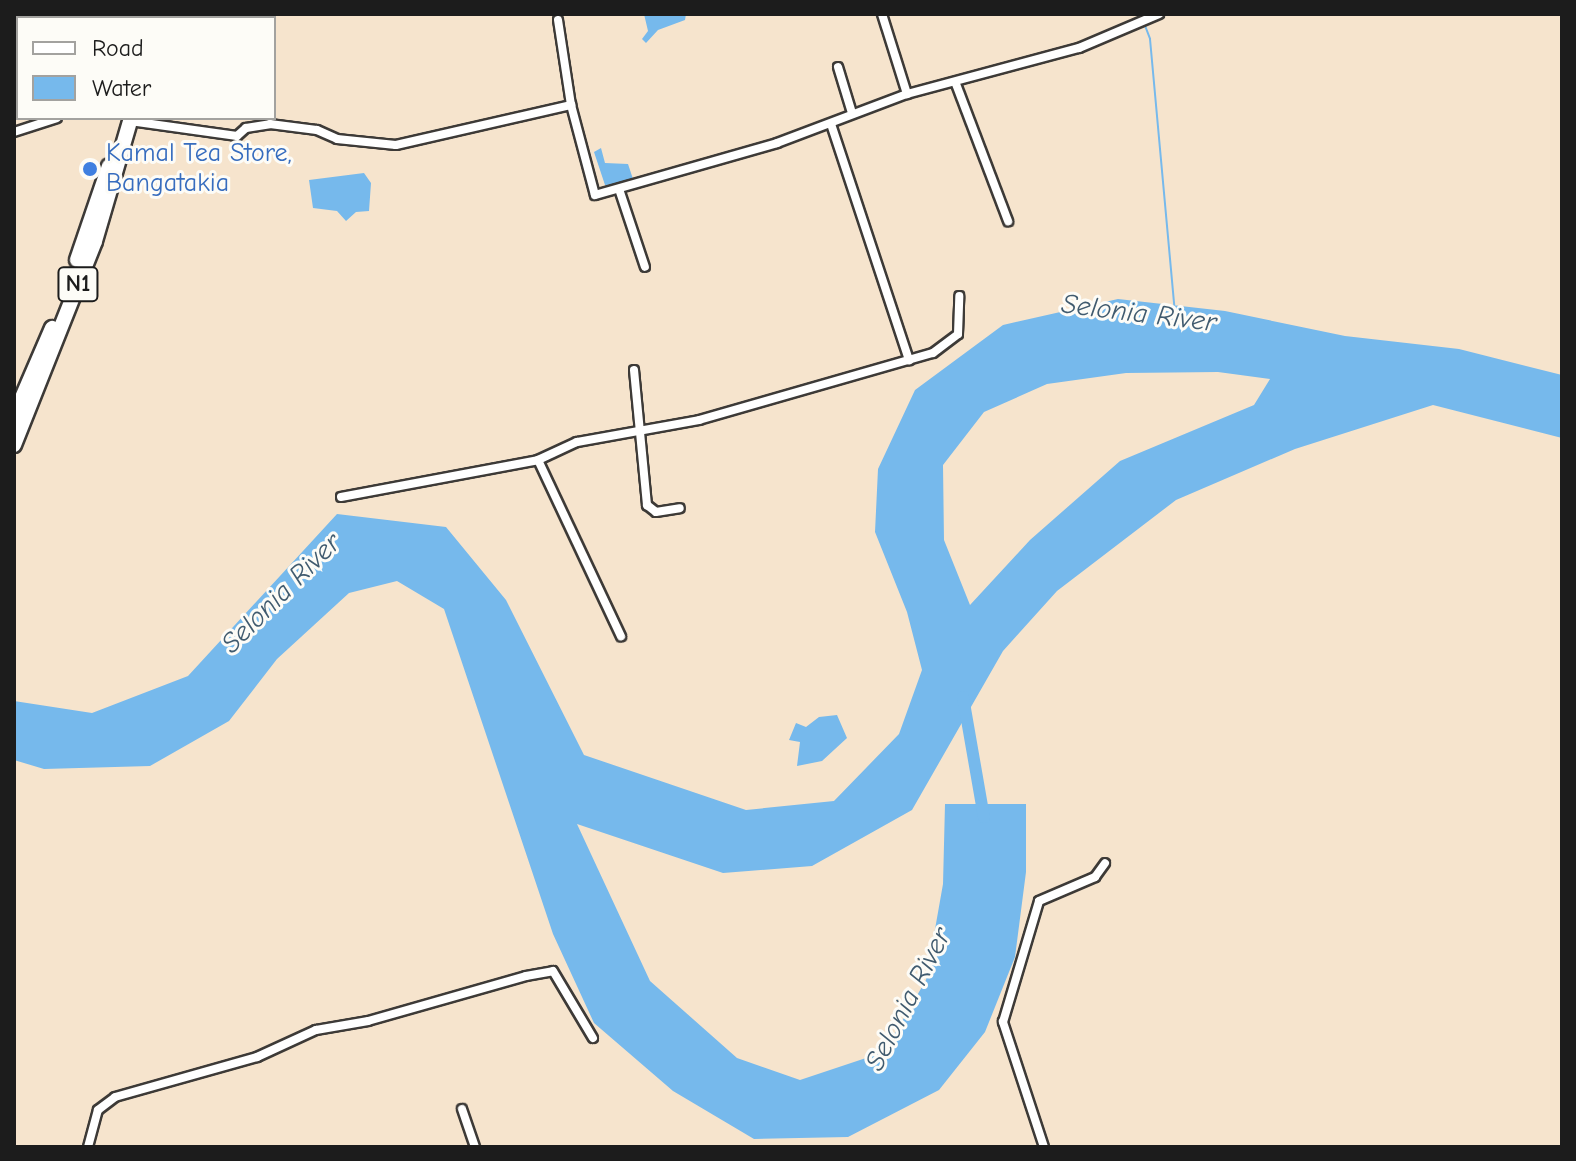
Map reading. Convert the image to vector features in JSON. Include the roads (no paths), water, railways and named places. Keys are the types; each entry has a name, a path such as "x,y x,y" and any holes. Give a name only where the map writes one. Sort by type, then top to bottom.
{"highway":[{"name":"N1","path":"14,416 83,244 128,120"},
{"name":"N1","path":"14,445 95,241 128,120"}],"street":[{"path":"882,14 907,94"},
{"path":"558,20 571,105 595,195 831,124 852,113 907,94 956,84 1079,48 1159,14"},
{"path":"838,67 852,113"},
{"path":"956,84 1008,221"},
{"path":"134,120 237,136 246,128 270,124 317,130 337,139 396,145 571,105"},
{"path":"14,132 51,120"},
{"path":"831,124 909,360"},
{"path":"619,189 645,267"},
{"path":"341,497 538,460 577,442 640,432 770,402 933,353 958,334 959,296"},
{"path":"634,370 647,505 656,512 680,508"},
{"path":"538,460 621,636"},
{"path":"1044,1147 1003,1022 1039,901 1095,877 1105,863"},
{"path":"88,1147 98,1110 115,1097 257,1057 316,1030 368,1021 526,976 553,971 593,1038"},
{"path":"462,1109 475,1147"}],"water":[{"path":"644,14 686,14 685,20 658,30 646,43 642,39 648,31"},
{"path":"601,148 605,163 628,164 633,179 628,184 605,185 594,152"},
{"path":"364,173 371,183 369,211 356,212 346,221 337,211 313,208 309,180"},
{"path":"1118,299 1225,311 1345,336 1459,349 1562,375 1562,438 1433,405 1295,449 1176,500 1057,591 1003,651 912,810 812,866 723,873 577,824 650,981 737,1058 800,1080 884,1052 926,980 943,884 945,804 1026,804 1026,872 1015,957 985,1032 939,1090 848,1137 754,1139 673,1091 594,1023 553,934 444,609 397,581 349,593 277,659 229,721 150,766 44,769 14,760 14,701 92,713 188,676 337,514 446,527 506,600 584,755 746,810 834,801 899,734 922,670 907,612 875,532 878,469 915,390 1003,325","holes":["1218,372 1270,379 1254,405 1120,461 1030,540 970,605 944,540 943,465 984,412 1047,384 1126,373"]},
{"path":"837,715 847,738 822,761 797,766 800,742 789,740 796,723 806,727 819,717"}],"waterway":[{"path":"1144,23 1150,39 1174,305"},
{"name":"Selonia River","path":"963,697 984,817"}],"place":[{"name":"Kamal Tea Store, Bangatakia","path":"90,169"}]}
